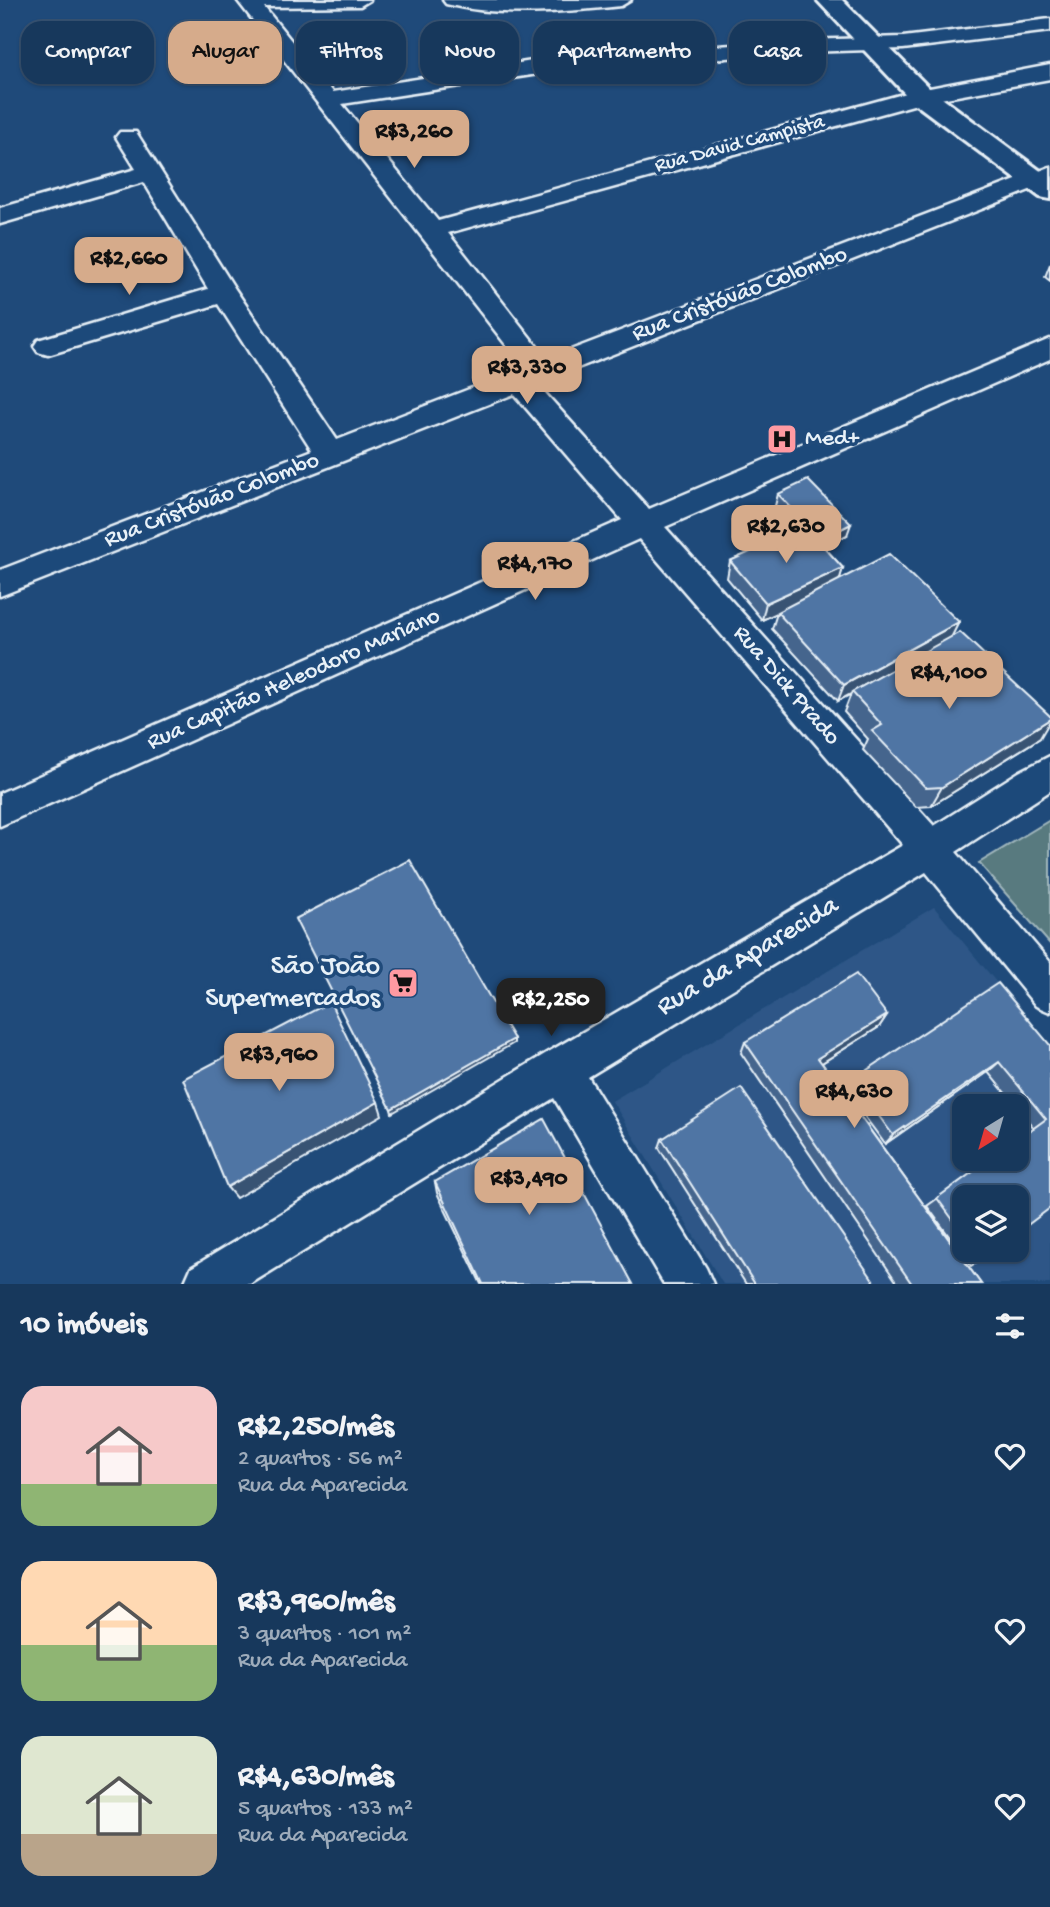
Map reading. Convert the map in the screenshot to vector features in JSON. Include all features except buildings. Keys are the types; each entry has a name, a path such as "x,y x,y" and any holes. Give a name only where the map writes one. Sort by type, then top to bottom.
{"street":[{"path":"247,1 360,0"},
{"path":"453,0 485,6 621,0"},
{"path":"828,0 919,93 1045,182"},
{"name":"Rua Dick Prado","path":"247,1 329,99 432,230 531,377 643,524 930,849 1050,992"},
{"path":"329,99 558,64 870,42 903,43 1050,25"},
{"name":"Rua David Campista","path":"432,230 919,93 1050,72"},
{"path":"128,137 224,293 332,456"},
{"path":"0,216 150,173"},
{"name":"Rua Cristóvão Colombo","path":"0,583 1045,182"},
{"path":"48,346 224,293"},
{"name":"Rua Capitão Heleodoro Mariano","path":"0,810 643,524 1050,348"},
{"name":"Rua da Aparecida","path":"207,1284 560,1069 930,849 1050,772"},
{"path":"560,1069 690,1284"}],"shaded area":[{"path":"934,907 1050,1047 1050,1284 723,1284 612,1101"}],"green space":[{"path":"1050,820 1050,944 979,863"}],"place":[{"name":"Med+","path":"782,439"},
{"name":"São João Supermercados","path":"403,983"}]}
